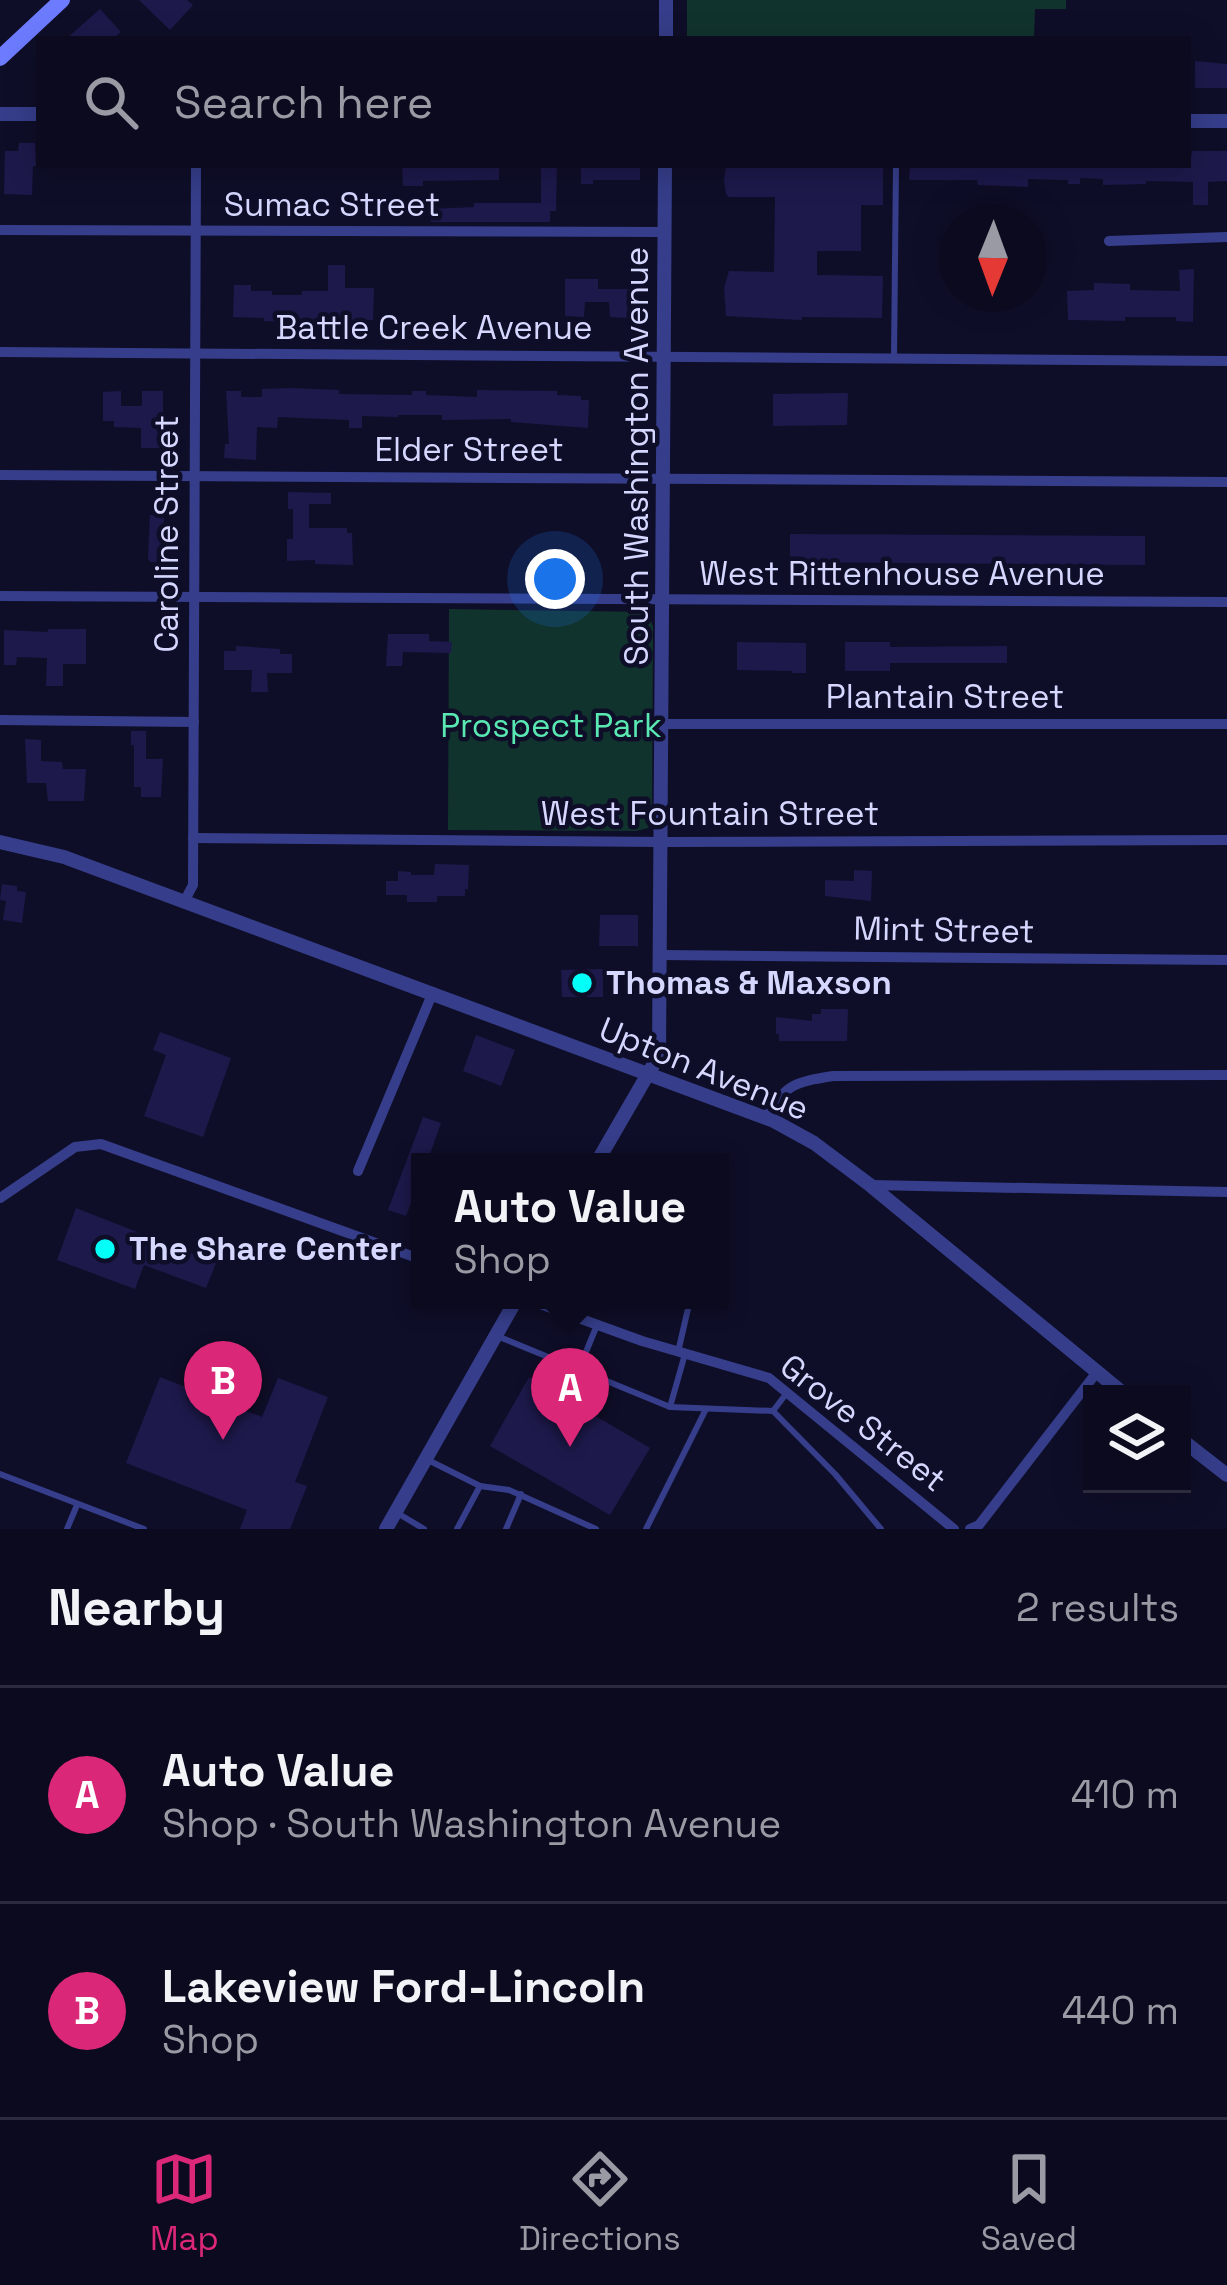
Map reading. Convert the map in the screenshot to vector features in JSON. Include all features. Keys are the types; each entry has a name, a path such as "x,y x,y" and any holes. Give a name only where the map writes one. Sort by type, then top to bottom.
{"main road":[{"path":"0,58 53,3"}],"street":[{"path":"666,0 666,36"},
{"path":"0,114 36,114"},
{"path":"1191,121 1227,121"},
{"name":"Caroline Street","path":"184,900 193,886 196,168"},
{"name":"South Washington Avenue","path":"602,1153 659,1055 665,168"},
{"name":"Sumac Street","path":"0,230 665,232"},
{"path":"1109,241 1227,237"},
{"name":"Battle Creek Avenue","path":"0,352 1227,361"},
{"name":"Elder Street","path":"0,475 1227,482"},
{"name":"West Rittenhouse Avenue","path":"0,596 1227,602"},
{"path":"0,720 194,722"},
{"name":"Plantain Street","path":"662,724 1227,724"},
{"name":"West Fountain Street","path":"193,838 1227,840"},
{"name":"Upton Avenue","path":"0,842 64,857 184,900 766,1118 814,1143 870,1185 1113,1385"},
{"name":"Mint Street","path":"661,955 1227,960"},
{"path":"358,1172 433,992"},
{"path":"766,1118 785,1089 833,1076 1227,1075"},
{"path":"0,1198 75,1148 89,1144 115,1147 411,1256"},
{"path":"870,1185 1227,1192"},
{"path":"386,1529 511,1309"},
{"name":"Grove Street","path":"554,1309 770,1378 954,1529"},
{"path":"970,1529 979,1525 1097,1372"},
{"path":"1191,1447 1227,1475"}],"lane":[{"path":"894,357 896,168"},
{"path":"579,1318 584,1309"},
{"path":"670,1407 688,1309"},
{"path":"579,1369 597,1325"},
{"path":"496,1335 670,1407 773,1411 881,1529"},
{"path":"773,1411 788,1391"},
{"path":"646,1529 706,1409"},
{"path":"424,1459 480,1486 521,1494 596,1529"},
{"path":"0,1474 144,1529"},
{"path":"458,1529 480,1486"},
{"path":"506,1529 521,1494"},
{"path":"67,1529 77,1503"},
{"path":"396,1513 424,1529"}],"green space":[{"path":"687,0 1066,0 1066,9 1035,9 1034,36 687,36"},
{"name":"Prospect Park","path":"449,609 647,612 653,626 652,820 648,828 448,830"}],"building":[{"path":"139,0 187,0 193,5 170,30"},
{"path":"100,9 121,32 116,36 69,36"},
{"path":"1195,61 1227,64 1227,88 1195,88"},
{"path":"19,143 35,143 32,195 4,194 5,151 18,151"},
{"path":"1192,151 1227,151 1227,181 1208,182 1208,205 1193,205 1193,182 1103,185 1103,179 1080,178 1080,184 1068,184 1068,180 1028,179 1028,187 978,185 977,180 909,180 910,168 1191,168"},
{"path":"402,168 499,168 499,180 423,181 423,186 403,186"},
{"path":"541,168 557,168 556,211 550,211 550,222 431,222 431,209 474,207 474,203 541,203"},
{"path":"581,168 640,168 640,180 581,184"},
{"path":"726,168 883,168 883,205 861,205 861,251 817,251 817,275 883,276 882,318 726,316 724,288 729,271 774,272 775,197 729,197"},
{"path":"328,265 345,265 345,288 374,288 373,320 291,322 233,317 234,285 251,285 251,291 272,291 272,295 328,291"},
{"path":"1194,269 1193,322 1176,321 1176,317 1068,320 1067,291 1094,290 1094,283 1130,284 1130,290 1180,291 1179,270"},
{"path":"565,279 598,279 598,289 628,289 627,318 610,317 609,302 585,302 584,317 565,316"},
{"path":"262,389 339,390 339,394 426,391 426,395 477,397 477,390 557,391 557,395 589,400 588,428 511,419 398,415 362,416 362,428 349,428 349,420 278,417 277,428 257,427 256,460 224,458 225,444 229,444 226,391 262,397"},
{"path":"121,391 121,406 142,406 142,391 163,391 163,448 141,448 141,428 114,427 114,421 103,421 103,392"},
{"path":"848,393 847,425 773,426 773,394"},
{"path":"288,492 331,493 331,504 309,504 309,528 347,528 352,533 353,565 287,561 287,539 293,539"},
{"path":"150,515 164,515 164,563 148,559"},
{"path":"790,534 1145,536 1145,565 790,562"},
{"path":"86,629 86,664 63,664 63,686 46,686 47,658 17,657 16,665 4,665 4,630"},
{"path":"388,634 429,634 429,641 452,642 451,653 403,652 402,666 386,666"},
{"path":"737,642 806,643 806,673 737,670"},
{"path":"845,642 890,642 890,647 1007,646 1007,663 890,663 890,671 845,671"},
{"path":"236,646 292,654 292,673 267,673 268,692 251,692 252,670 224,670 224,651 236,651"},
{"path":"131,731 146,731 146,759 163,759 161,797 141,797 141,787 134,787"},
{"path":"25,739 41,740 41,761 62,762 63,769 86,769 84,801 48,801 46,783 27,783"},
{"path":"435,864 469,865 465,896 407,902 407,895 386,895 386,881 398,881 398,871 434,875"},
{"path":"854,870 872,871 871,901 825,896 825,880 854,881"},
{"path":"2,884 26,892 22,923 3,920"},
{"path":"600,915 638,915 638,946 599,946"},
{"name":"Thomas & Maxson","path":"603,969 603,997 562,997 561,970"},
{"path":"821,1009 848,1009 847,1041 779,1041 776,1017 812,1021 812,1014 821,1014"},
{"path":"160,1032 231,1058 203,1137 144,1116 166,1055 153,1050"},
{"path":"476,1035 515,1050 501,1086 463,1071"},
{"path":"423,1117 441,1123 430,1153 411,1153 411,1203 406,1216 388,1210"},
{"name":"The Share Center","path":"76,1208 216,1263 206,1288 144,1265 135,1289 57,1260"},
{"path":"160,1377 262,1417 278,1378 328,1397 295,1482 307,1486 290,1529 240,1529 247,1510 126,1463"},
{"path":"529,1377 650,1448 610,1515 490,1446"}],"place":[{"name":"Thomas & Maxson","path":"582,983"},
{"name":"The Share Center","path":"105,1249"},
{"name":"Lakeview Ford-Lincoln","path":"223,1440"},
{"name":"Auto Value","path":"570,1447"}]}
